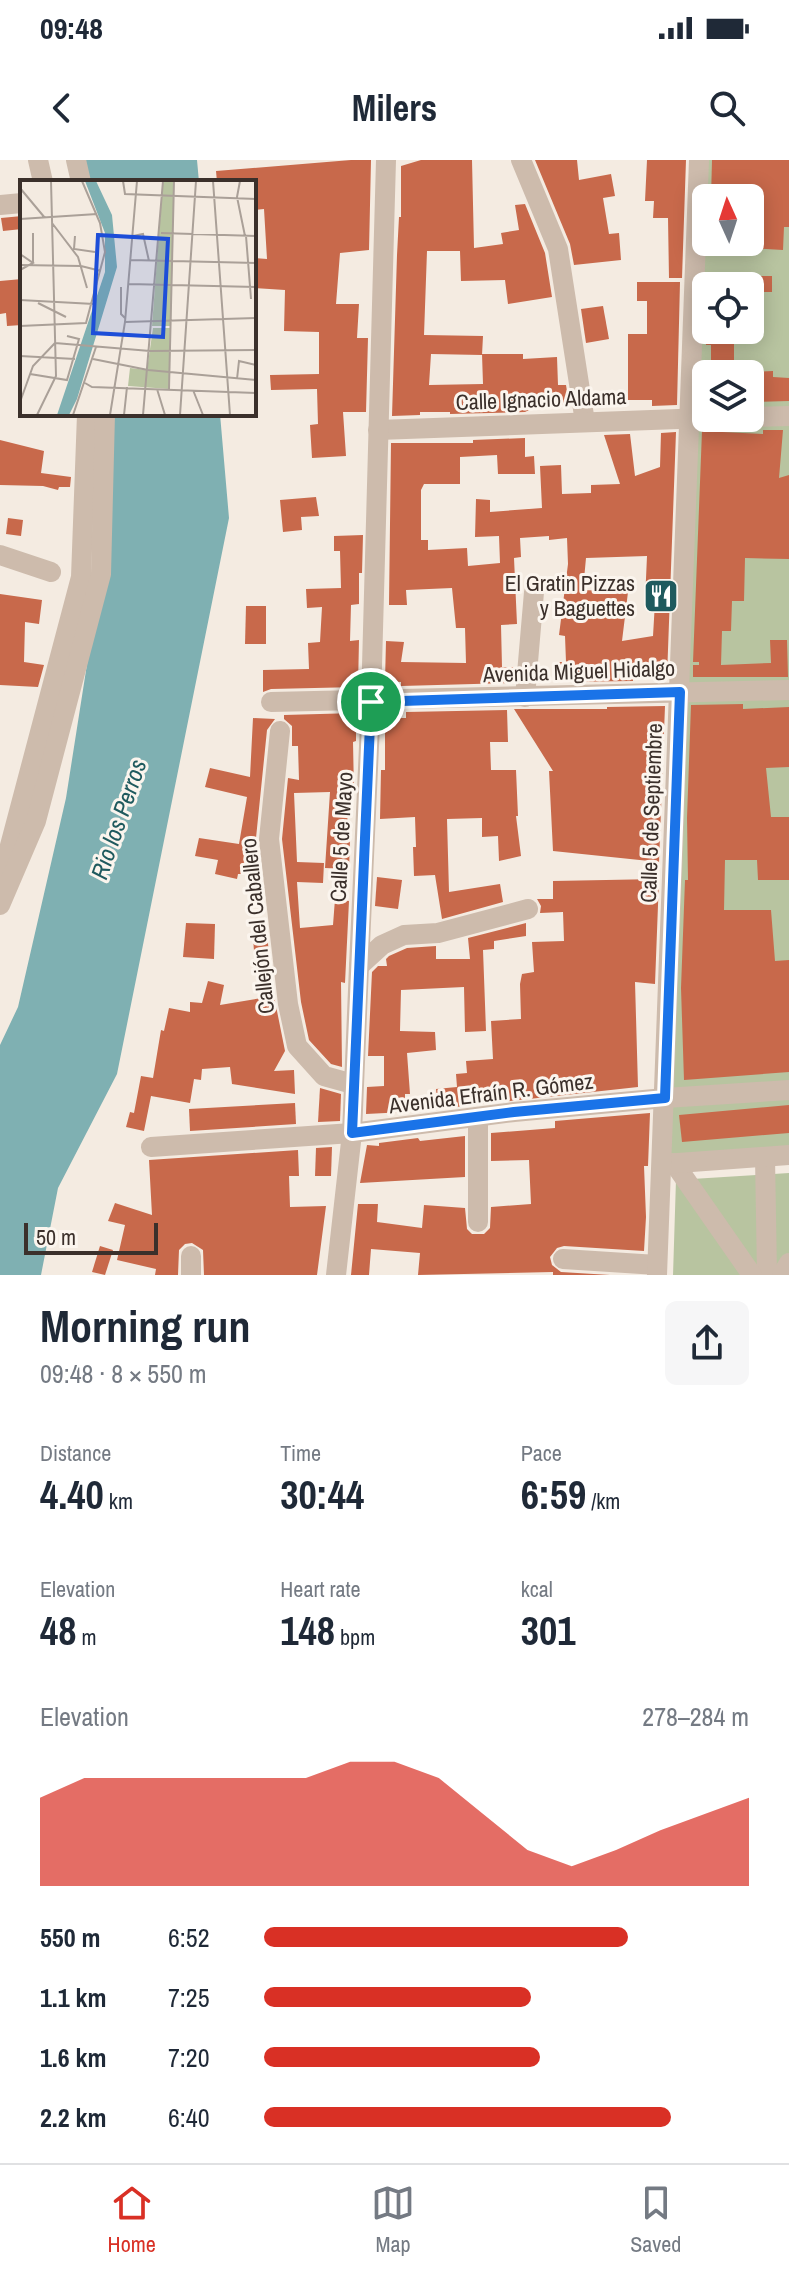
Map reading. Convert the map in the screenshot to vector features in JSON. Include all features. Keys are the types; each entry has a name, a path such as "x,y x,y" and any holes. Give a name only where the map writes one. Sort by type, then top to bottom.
{"street":[{"path":"38,160 43,180"},
{"path":"76,160 81,180"},
{"name":"Calle 5 de Mayo","path":"336,1275 352,1133 371,702 386,160"},
{"path":"521,160 558,249 585,422"},
{"name":"Calle 5 de Septiembre","path":"698,360 699,160"},
{"path":"0,205 20,203"},
{"path":"0,884 81,577 87,416"},
{"path":"0,905 36,821 101,574 105,416"},
{"path":"764,417 789,416"},
{"name":"Calle Ignacio Aldama","path":"378,430 692,418"},
{"name":"Calle 5 de Septiembre","path":"657,1270 667,1163 665,1098 680,692 697,432"},
{"path":"0,555 51,572"},
{"path":"525,697 534,592"},
{"name":"Avenida Miguel Hidalgo","path":"271,702 789,690"},
{"name":"Callejón del Caballero","path":"280,731 269,839 288,1004 297,1046 324,1076 353,1084"},
{"path":"359,966 382,945 404,935 438,933 528,909"},
{"name":"Avenida Efraín R. Gómez","path":"151,1147 352,1133 665,1098 789,1090"},
{"path":"478,1117 478,1222"},
{"path":"667,1163 789,1155"},
{"path":"765,1157 767,1275"},
{"path":"667,1163 752,1275"},
{"path":"563,1259 657,1270"},
{"path":"782,1275 789,1263"}],"green space":[{"path":"699,160 789,160 789,1155 660,1164 692,340 692,344 764,344 764,272 695,272 695,256 764,256 764,184 698,184"},
{"path":"789,1173 789,1275 673,1275 676,1180"}],"water":[{"path":"76,160 197,160 199,180 81,180"},
{"name":"Rio los Perros","path":"105,416 220,416 229,518 117,1074 58,1188 41,1275 0,1275 0,1045 18,1007 66,798 101,575"}],"building":[{"path":"371,160 369,250 340,253 336,304 359,304 357,338 368,338 366,412 343,412 346,456 312,458 310,425 318,424 317,389 271,390 270,375 319,374 319,332 284,331 285,290 256,288 256,258 267,259 264,209 256,210 256,180 217,180 216,171"},
{"path":"421,160 472,160 474,248 503,244 501,233 519,230 515,205 525,204 545,253 552,297 508,304 505,280 461,281 460,251 427,251 424,335 483,336 482,354 523,354 523,359 557,357 558,385 566,385 569,404 531,407 525,412 420,412 420,415 392,416 401,166","holes":["431,354 482,355 483,384 429,385"]},
{"path":"535,160 577,160 579,180 611,174 615,196 603,198 609,234 619,233 621,260 574,265 570,244"},
{"path":"647,160 686,160 682,278 669,278 668,218 653,218 654,201 645,201"},
{"path":"712,160 789,160 789,227 784,227 783,250 764,249 764,184 711,184"},
{"path":"20,216 20,229 3,231 1,218"},
{"path":"764,276 772,276 772,292 764,292"},
{"path":"20,279 20,325 7,326 6,313 0,314 0,281"},
{"path":"637,282 680,282 677,405 652,406 652,400 628,400 628,334 647,334 647,301 637,301"},
{"path":"603,306 609,339 586,343 581,309"},
{"path":"734,344 734,360 711,360 711,345 706,345"},
{"path":"764,371 773,371 773,377 789,378 789,401 764,402"},
{"path":"764,430 783,430 779,478 789,475 789,559 745,558 744,601 732,601 731,631 722,631 721,665 771,663 770,640 787,640 788,677 693,677 693,665 699,665 699,662 693,662 702,432 763,434"},
{"path":"676,432 667,677 633,676 633,681 557,682 557,662 566,662 565,636 559,635 568,564 567,538 549,540 549,536 520,538 521,557 514,558 517,624 501,625 502,667 514,667 513,683 401,686 401,682 385,681 386,641 404,642 401,662 466,663 465,628 456,628 452,588 406,590 407,605 389,605 391,443 473,443 473,440 525,438 525,457 534,456 535,474 498,474 497,455 460,457 460,484 424,484 421,490 421,540 428,540 428,550 467,548 468,566 500,563 499,536 475,537 476,499 490,500 490,512 542,508 540,466 561,465 562,494 591,493 591,485 620,484 604,435 630,434 635,476 660,467 661,433","holes":["647,556 645,601 655,602 653,636 622,641 628,592 583,590 586,558"]},
{"path":"0,440 44,451 41,473 71,477 70,487 59,487 58,490 43,486 0,485"},
{"path":"316,497 319,516 301,517 302,530 283,532 280,500"},
{"path":"8,518 23,520 21,536 6,534"},
{"path":"363,535 359,604 351,605 350,641 359,640 358,687 271,689 263,692 263,670 309,669 308,643 320,642 322,607 307,608 306,589 341,588 340,551 334,551 334,536"},
{"path":"0,594 42,600 39,624 25,622 24,662 44,665 38,687 0,685"},
{"path":"246,606 266,606 266,644 245,644"},
{"path":"743,704 743,709 789,707 789,767 766,768 771,817 789,817 789,880 758,880 757,860 725,860 724,910 771,910 775,961 789,960 789,1072 684,1080 681,988 685,880 688,880 691,705"},
{"path":"665,706 659,862 553,851 549,771 553,771 514,709"},
{"path":"507,710 508,742 490,742 491,770 516,770 516,816 521,856 499,861 498,836 482,837 482,818 447,819 449,892 500,884 503,902 442,919 435,875 414,876 415,817 380,819 381,770 385,770 385,718 406,718 406,712"},
{"path":"356,713 354,792 348,792 349,869 325,868 330,792 294,793 297,862 324,863 323,883 297,882 300,928 333,925 335,899 349,901 345,983 341,982 342,1067 331,1064 309,1040 301,1002 282,839 288,778 299,780 298,746 292,746 292,726 284,715"},
{"path":"253,718 275,719 267,730 256,838 260,874 238,874 237,879 215,874 218,860 195,856 199,838 239,844 247,797 205,787 210,768 250,777"},
{"path":"377,877 402,880 398,909 375,906"},
{"path":"659,879 655,984 635,982 638,1087 438,1109 436,1089 457,1087 456,1074 467,1073 466,1061 493,1059 491,1021 521,1019 522,974 534,972 532,942 564,941 563,912 540,913 541,906 537,899 553,899 553,881"},
{"path":"186,923 215,924 214,959 183,957"},
{"path":"526,923 526,936 494,941 494,949 483,950 486,1031 465,1032 464,987 401,990 400,1031 435,1032 436,1050 407,1053 410,1094 405,1094 405,1112 366,1114 367,1087 384,1086 384,1056 368,1056 372,972 378,966 387,966 389,956 407,948 436,946 436,959 470,959 468,938"},
{"path":"266,924 270,963 255,964 252,925"},
{"path":"208,981 224,985 220,1005 274,996 285,1051 274,1071 294,1070 295,1094 232,1084 230,1067 202,1069 201,1080 194,1079 190,1103 151,1096 144,1131 126,1127 130,1112 134,1113 141,1076 153,1078 161,1030 164,1031 169,1008 190,1012 190,1002 202,1003"},
{"path":"320,1088 341,1094 340,1121 318,1122"},
{"path":"295,1103 296,1124 190,1131 189,1109"},
{"path":"789,1105 789,1133 682,1142 679,1115"},
{"path":"650,1113 648,1166 644,1166 644,1251 564,1246 557,1248 550,1257 552,1265 561,1272 610,1275 553,1275 553,1272 418,1275 420,1253 371,1249 369,1275 351,1275 358,1204 378,1204 377,1222 422,1228 424,1205 465,1208 467,1229 472,1234 484,1234 490,1228 491,1207 531,1204 529,1160 491,1161 491,1133 555,1128 555,1121"},
{"path":"465,1136 465,1177 360,1183 367,1145"},
{"path":"332,1147 331,1176 315,1176 316,1148"},
{"path":"298,1150 299,1176 289,1176 290,1207 326,1206 317,1275 204,1275 203,1250 192,1243 185,1244 179,1250 178,1275 155,1275 156,1269 117,1260 125,1225 108,1221 115,1203 152,1215 149,1160"},
{"path":"100,1246 113,1250 105,1275 92,1272"}],"place":[{"name":"El Gratin Pizzas y Baguettes","path":"661,596"}],"route":[{"path":"680,692 665,1098 514,1112 352,1133 371,702 680,692"}]}
